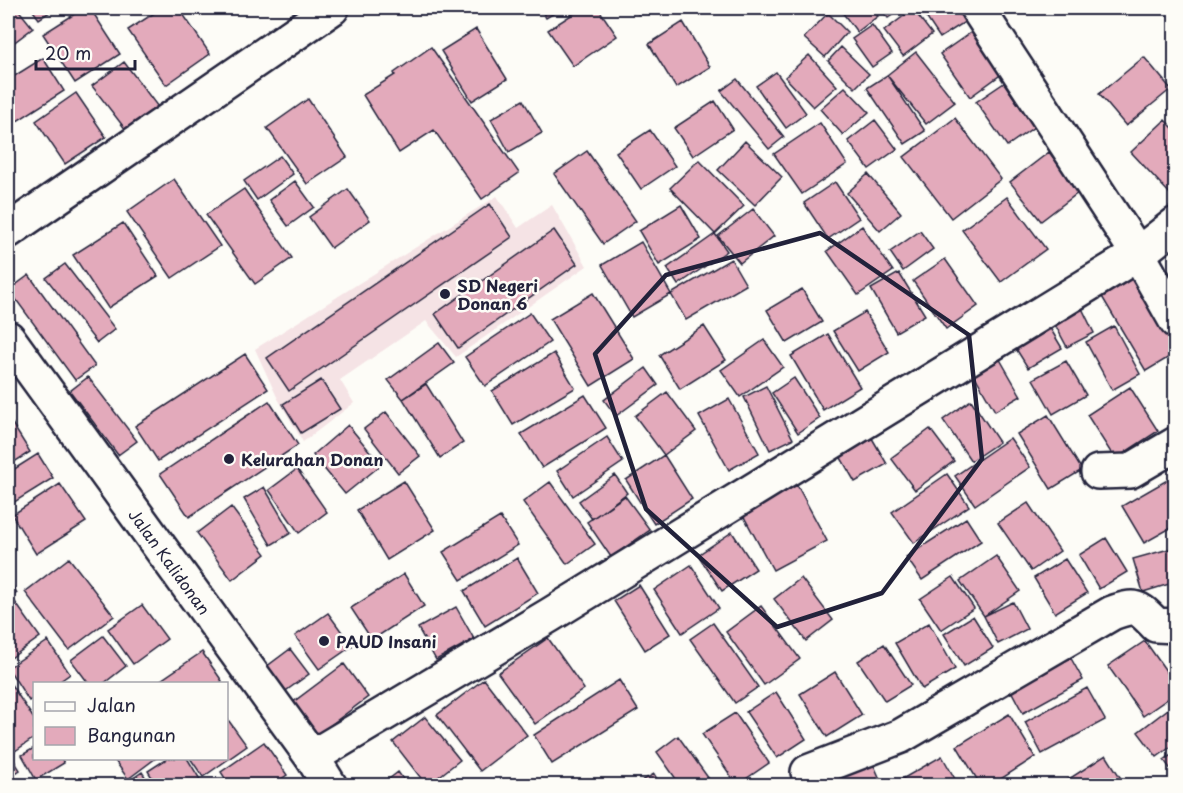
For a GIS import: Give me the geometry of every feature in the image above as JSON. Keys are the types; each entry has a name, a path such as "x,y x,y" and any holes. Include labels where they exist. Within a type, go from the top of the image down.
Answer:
{"street":[{"path":"8,231 332,8"},
{"path":"976,8 1138,254 1176,321"},
{"path":"312,757 550,615 1138,254 1176,224"},
{"name":"Jalan Kalidonan","path":"8,338 312,757 330,786"},
{"path":"1098,472 1131,471 1176,444"},
{"path":"808,772 901,736 1112,613 1129,607 1140,608 1156,626 1176,626"}],"highlighted area":[{"path":"820,233 969,335 982,459 882,593 777,627 646,509 595,354 666,275"}],"shaded area":[{"name":"SD Negeri Donan 6","path":"497,196 518,228 552,205 587,266 456,357 426,321 340,380 354,403 303,442 277,397 255,349"}],"building":[{"path":"8,8 17,8 33,28 8,47"},
{"path":"31,8 56,8 39,19"},
{"path":"84,8 90,8 120,54 75,83 43,34"},
{"path":"162,8 179,8 210,54 166,85 128,30"},
{"path":"540,8 563,8 546,18"},
{"path":"582,8 598,8 617,36 573,66 548,30"},
{"path":"633,8 646,8 638,14"},
{"path":"839,8 872,8 878,16 857,32"},
{"path":"880,8 903,8 888,18"},
{"path":"920,8 964,8 971,18 940,38"},
{"path":"913,9 932,34 903,56 884,31"},
{"path":"828,13 847,32 825,57 804,38"},
{"path":"683,22 710,67 676,88 649,44"},
{"path":"872,25 892,53 872,67 852,39"},
{"path":"476,29 507,79 472,101 441,51"},
{"path":"973,31 1003,73 970,97 940,54"},
{"path":"431,47 519,173 482,199 434,130 399,153 363,95 395,75 394,73"},
{"path":"841,47 869,74 855,88 828,61"},
{"path":"916,52 955,102 926,124 887,75"},
{"path":"809,55 837,86 813,107 785,77"},
{"path":"1144,57 1171,89 1126,126 1099,94"},
{"path":"43,58 64,91 11,125 8,119 8,80"},
{"path":"124,62 158,107 126,130 92,86"},
{"path":"776,72 806,113 786,128 756,86"},
{"path":"887,75 925,131 905,144 867,88"},
{"path":"737,79 784,137 769,149 721,91"},
{"path":"1004,83 1034,127 1007,146 976,102"},
{"path":"845,87 869,112 843,135 820,109"},
{"path":"76,93 106,137 65,164 36,121"},
{"path":"308,99 347,157 307,184 267,128"},
{"path":"523,100 542,133 509,152 491,119"},
{"path":"715,101 733,129 693,156 674,128"},
{"path":"955,118 1001,179 951,218 904,157"},
{"path":"875,120 897,149 869,169 848,141"},
{"path":"1165,120 1176,131 1176,193 1172,196 1131,152"},
{"path":"820,123 847,164 802,194 774,154"},
{"path":"650,130 675,166 641,189 616,152"},
{"path":"745,141 782,177 755,205 718,170"},
{"path":"587,151 636,221 603,244 554,174"},
{"path":"1049,152 1079,192 1041,221 1010,182"},
{"path":"280,156 293,174 257,200 244,181"},
{"path":"699,160 744,206 715,234 670,188"},
{"path":"868,174 901,213 880,231 847,193"},
{"path":"174,179 220,246 172,278 127,212"},
{"path":"295,181 314,207 288,226 269,200"},
{"path":"835,182 859,218 828,239 804,203"},
{"path":"244,189 292,258 255,284 206,215"},
{"path":"348,189 370,220 331,248 309,217"},
{"path":"1007,197 1046,249 1001,282 962,230"},
{"path":"490,204 512,237 289,391 267,358"},
{"path":"681,205 701,239 659,265 639,231"},
{"path":"753,209 774,236 740,263 718,236"},
{"path":"123,223 158,276 108,308 73,255"},
{"path":"862,226 893,271 858,295 827,251"},
{"path":"554,230 577,264 458,348 435,314"},
{"path":"920,231 933,249 903,271 890,252"},
{"path":"715,234 727,251 678,285 667,268"},
{"path":"641,242 671,294 632,317 602,265"},
{"path":"731,259 746,285 686,320 671,294"},
{"path":"945,259 978,306 946,329 913,281"},
{"path":"65,264 115,329 97,343 46,278"},
{"path":"899,273 925,315 896,332 871,289"},
{"path":"29,275 95,366 75,380 9,290"},
{"path":"1131,277 1176,350 1176,353 1146,371 1101,295"},
{"path":"802,289 822,322 787,343 767,310"},
{"path":"593,293 634,359 591,386 550,319"},
{"path":"1078,300 1094,333 1067,347 1050,315"},
{"path":"865,312 889,352 858,371 833,331"},
{"path":"530,313 550,342 485,386 465,357"},
{"path":"1047,323 1062,348 1028,368 1013,344"},
{"path":"704,326 726,360 680,389 659,355"},
{"path":"1114,326 1140,374 1112,390 1086,342"},
{"path":"828,334 860,387 823,410 791,356"},
{"path":"764,340 783,367 740,397 721,370"},
{"path":"439,343 454,363 403,399 388,380"},
{"path":"994,349 1021,396 995,411 968,364"},
{"path":"554,353 575,388 513,425 492,391"},
{"name":"Kelurahan Donan","path":"245,354 268,389 158,461 135,426"},
{"path":"1066,361 1086,395 1053,414 1033,379"},
{"path":"646,368 658,385 616,416 604,400"},
{"path":"88,377 137,441 118,455 70,391"},
{"path":"794,378 820,418 798,433 772,393"},
{"path":"321,380 340,409 301,433 283,404"},
{"path":"426,384 463,443 440,458 403,399"},
{"path":"766,386 793,439 770,450 744,397"},
{"path":"1130,387 1158,431 1115,459 1087,415"},
{"path":"667,392 696,431 664,455 635,416"},
{"path":"585,395 606,428 542,468 521,434"},
{"path":"729,399 759,453 729,470 699,416"},
{"path":"971,400 999,442 971,461 943,420"},
{"name":"Kelurahan Donan","path":"269,401 298,445 189,517 160,474"},
{"path":"386,412 420,456 398,473 364,429"},
{"path":"1048,415 1082,470 1051,489 1017,434"},
{"path":"8,417 30,452 8,466"},
{"path":"348,425 381,465 345,494 313,455"},
{"path":"930,429 954,461 915,490 891,458"},
{"path":"869,433 887,464 855,482 837,451"},
{"path":"607,437 623,462 573,496 557,471"},
{"path":"1010,438 1030,467 975,505 955,476"},
{"path":"38,454 53,478 8,506 8,473"},
{"path":"664,455 692,499 654,524 626,480"},
{"path":"297,469 327,512 299,533 269,490"},
{"path":"947,474 969,506 914,543 892,512"},
{"path":"615,475 627,493 592,519 579,501"},
{"path":"1169,479 1176,490 1176,525 1144,543 1122,506"},
{"path":"404,481 435,530 387,560 357,510"},
{"path":"550,482 595,544 567,564 523,502"},
{"path":"60,484 86,522 36,554 12,515"},
{"path":"797,485 827,541 773,570 743,515"},
{"path":"264,487 291,533 271,545 244,499"},
{"path":"625,496 650,530 611,557 587,522"},
{"path":"1028,503 1060,551 1031,571 998,523"},
{"path":"231,507 266,554 232,580 197,533"},
{"path":"500,517 518,545 461,580 443,552"},
{"path":"966,518 981,541 922,580 906,557"},
{"path":"732,532 756,569 722,591 698,555"},
{"path":"1106,538 1127,572 1099,589 1079,555"},
{"path":"1176,547 1176,582 1143,592 1133,559"},
{"path":"996,556 1020,591 984,616 960,581"},
{"path":"69,558 114,616 69,650 25,592"},
{"path":"517,558 538,593 485,626 464,591"},
{"path":"1065,559 1087,593 1055,613 1034,578"},
{"path":"691,565 719,608 682,633 654,590"},
{"path":"404,574 424,606 372,640 351,608"},
{"path":"953,577 974,608 941,630 920,599"},
{"path":"8,578 17,593 8,599"},
{"path":"801,578 833,620 806,641 774,599"},
{"path":"639,585 670,634 645,650 614,601"},
{"path":"15,602 40,637 8,660 8,607"},
{"path":"1013,602 1027,629 998,644 984,616"},
{"path":"142,605 167,639 133,664 108,629"},
{"path":"761,606 800,659 764,685 726,632"},
{"path":"456,607 474,639 436,660 418,628"},
{"name":"PAUD Insani","path":"328,613 352,646 319,669 295,636"},
{"path":"973,616 993,648 964,666 944,634"},
{"path":"713,623 758,687 735,703 690,639"},
{"path":"929,623 955,669 922,689 895,643"},
{"path":"103,636 126,666 106,682 88,682 71,660"},
{"path":"548,638 584,689 535,724 498,673"},
{"path":"48,641 70,674 59,682 33,682 33,699 29,701 8,668"},
{"path":"1145,641 1176,685 1176,693 1143,716 1108,666"},
{"path":"884,644 911,685 885,701 858,661"},
{"path":"290,649 309,674 280,695 262,670"},
{"path":"202,652 222,681 162,682 161,680"},
{"path":"1068,653 1083,680 1023,713 1008,685"},
{"path":"344,664 368,697 316,736 292,703"},
{"path":"835,672 862,715 827,737 800,694"},
{"path":"484,679 527,735 480,771 437,715"},
{"path":"619,680 638,710 552,764 534,735"},
{"path":"10,683 33,718 33,739 15,751 8,741 8,685"},
{"path":"1087,688 1105,720 1042,754 1025,722"},
{"path":"776,692 806,739 777,758 746,712"},
{"path":"1176,703 1176,743 1157,757 1138,732"},
{"path":"735,713 769,763 737,785 702,734"},
{"path":"1009,714 1035,757 990,786 981,786 957,746"},
{"path":"425,717 460,760 427,786 393,742"},
{"path":"228,720 247,746 228,759"},
{"path":"678,736 714,786 681,786 657,752"},
{"path":"264,742 287,775 271,786 230,786 221,772"},
{"path":"33,749 33,760 62,760 64,763 36,780 22,755"},
{"path":"8,751 20,770 8,778"},
{"path":"1176,752 1176,777 1164,760"},
{"path":"869,754 883,786 830,786 825,775"},
{"path":"1106,755 1122,780 1114,786 1058,786"},
{"path":"942,756 959,786 890,786"},
{"path":"114,760 153,760 128,779"},
{"path":"165,760 188,760 201,781 193,786 157,786 148,771"},
{"path":"191,760 227,760 203,777"},
{"path":"142,772 151,786 122,786"},
{"path":"398,772 408,786 380,786"},
{"path":"654,774 661,786 633,786"}],"place":[{"name":"SD Negeri Donan 6","path":"445,294"},
{"name":"Kelurahan Donan","path":"229,459"},
{"name":"PAUD Insani","path":"324,641"}]}
